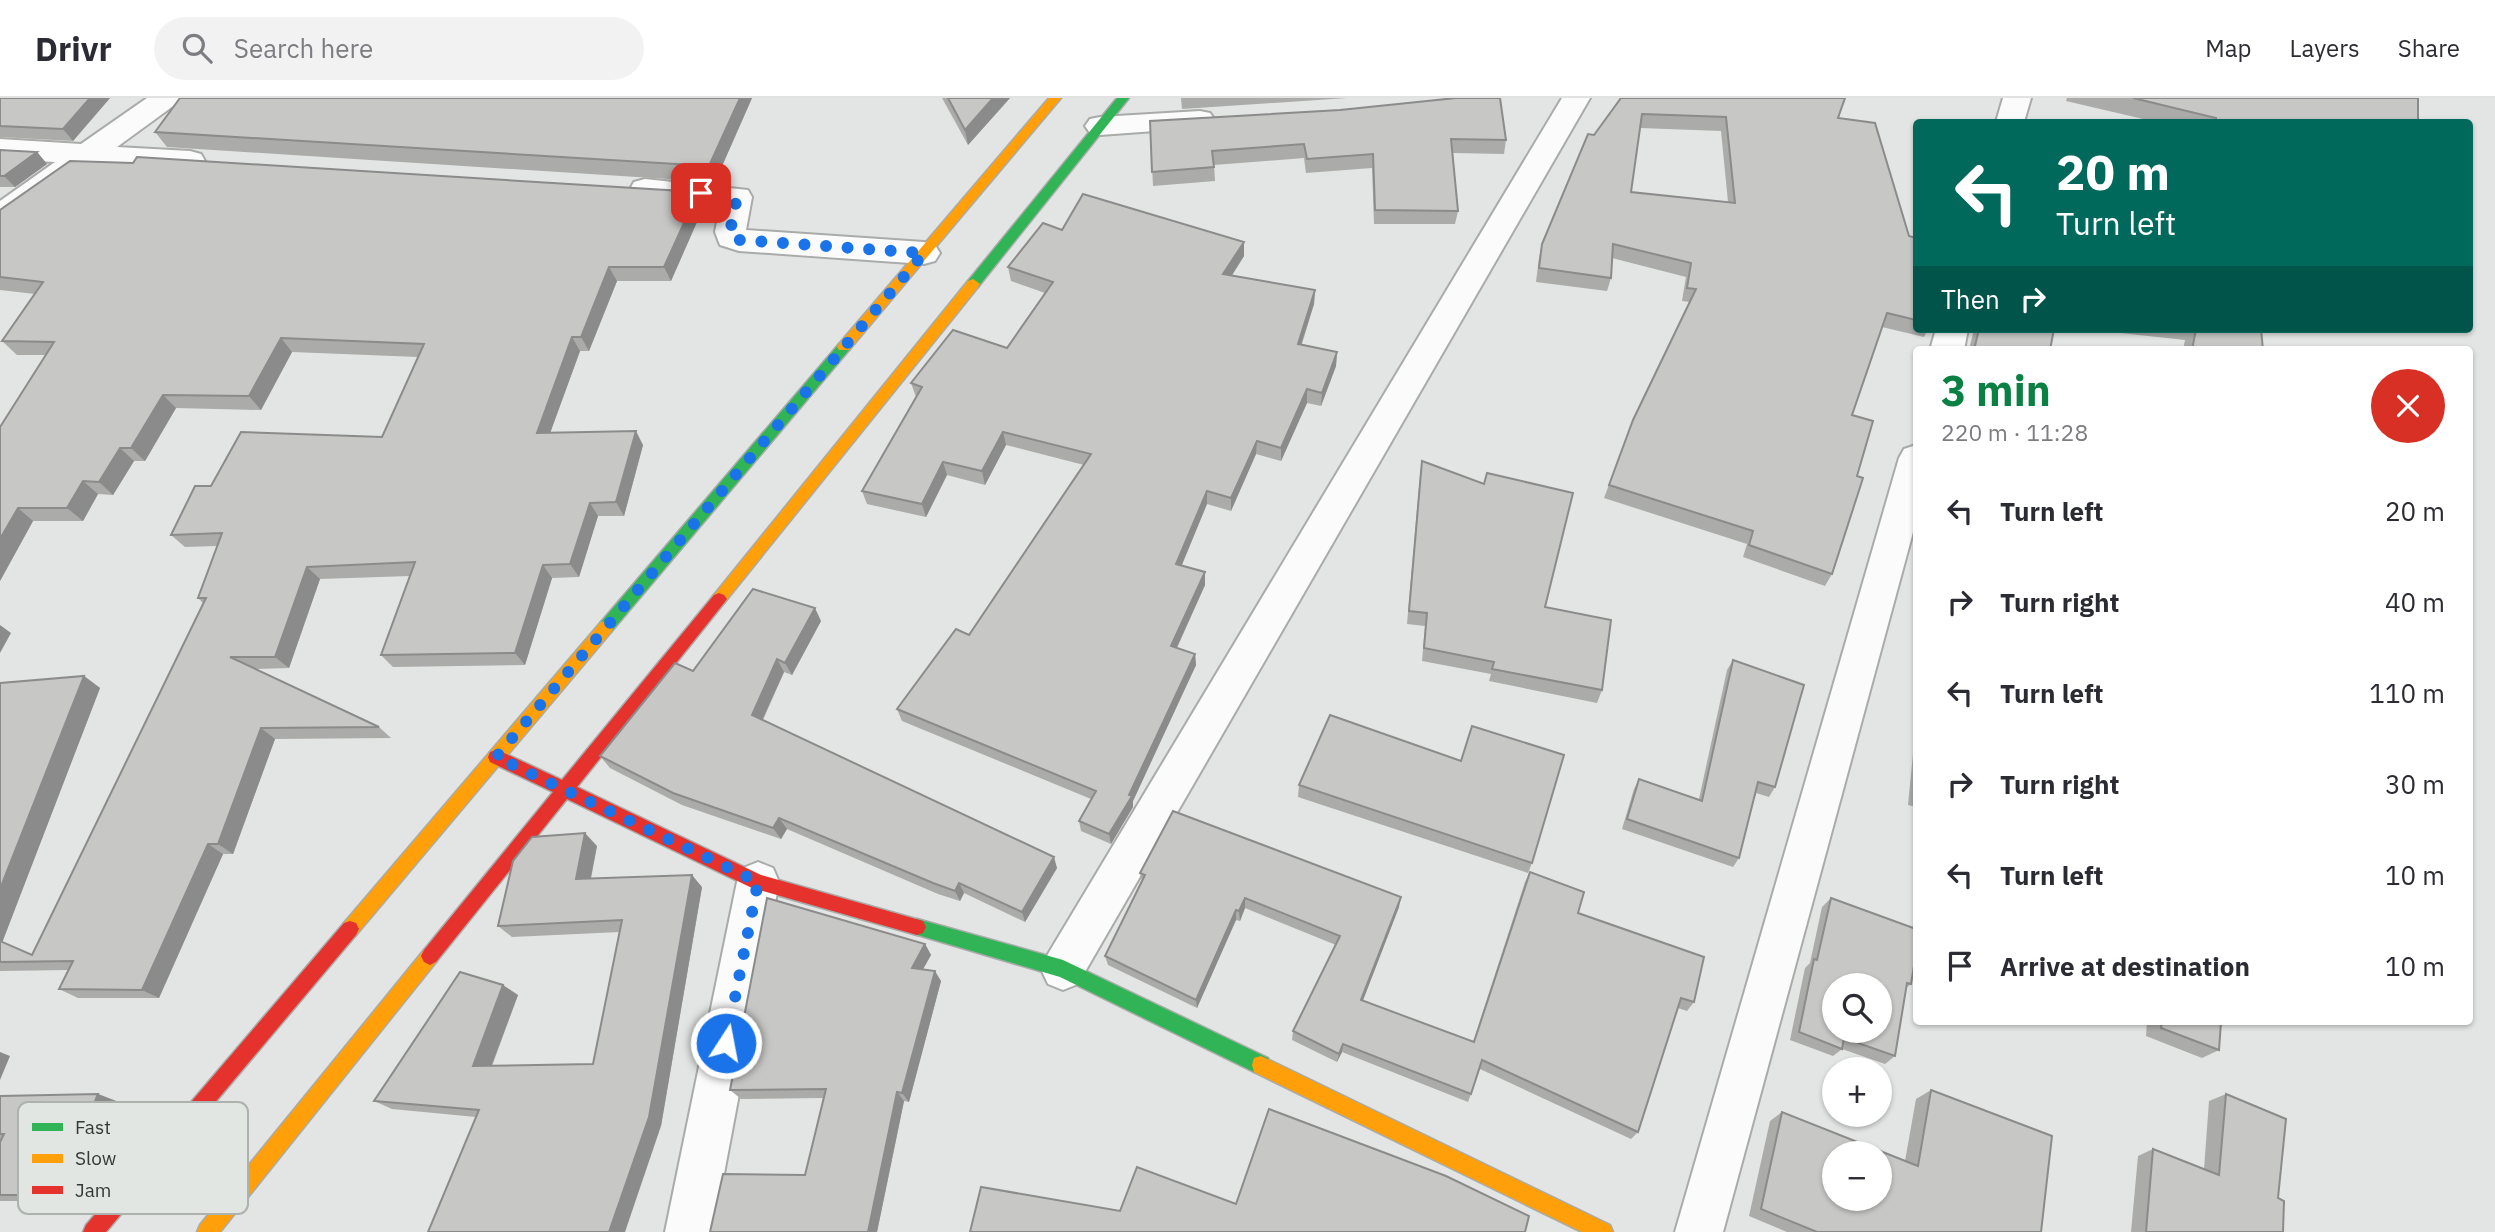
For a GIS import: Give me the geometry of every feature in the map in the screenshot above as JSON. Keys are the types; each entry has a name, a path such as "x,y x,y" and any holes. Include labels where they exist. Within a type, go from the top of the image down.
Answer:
{"street":[{"path":"0,216 166,98"},
{"path":"203,1102 1055,98"},
{"path":"248,1181 1123,98"},
{"path":"1063,969 1576,98"},
{"path":"2011,119 2017,98"},
{"path":"1100,126 1233,118"},
{"path":"0,149 214,163"},
{"path":"618,188 737,197 730,232 731,237 739,240 924,253"},
{"path":"1699,1232 1913,469"},
{"path":"496,757 758,882 1063,969 1604,1232"},
{"path":"689,1232 758,882"},
{"path":"93,1232 108,1214"},
{"path":"207,1232 222,1214"}],"building":[{"path":"0,98 90,98 63,129 0,126"},
{"path":"180,98 740,98 709,166 155,132"},
{"path":"948,98 993,98 965,130"},
{"path":"1456,98 1500,98 1506,140 1451,139 1458,211 1375,210 1373,154 1307,159 1304,144 1212,151 1214,167 1152,172 1150,121 1340,110"},
{"path":"1621,98 1845,98 1838,118 1875,123 1909,236 1913,237 1913,319 1887,313 1852,415 1873,421 1857,476 1863,478 1832,574 1749,545 1753,531 1609,485 1633,420 1696,289 1687,288 1691,263 1613,244 1611,278 1539,268 1542,244 1588,134 1594,135","holes":["1642,114 1726,117 1735,203 1631,192"]},
{"path":"2133,98 2418,98 2418,119 2216,118"},
{"path":"0,150 37,152 4,176 0,176"},
{"path":"137,157 698,192 664,267 609,267 581,337 572,337 537,433 636,431 616,502 590,503 570,564 543,565 515,653 381,655 415,562 307,567 275,657 230,657 379,727 261,728 218,844 208,844 142,990 59,989 73,961 0,962 0,941 32,955 206,598 198,598 222,533 171,535 195,486 211,486 241,432 382,437 424,344 281,338 249,396 163,395 131,448 120,448 99,482 83,481 67,508 18,508 0,539 0,427 54,342 2,341 43,282 0,277 0,210 70,161 133,163"},
{"path":"1083,194 1244,242 1223,274 1315,290 1298,344 1337,352 1322,393 1307,389 1281,448 1257,441 1231,498 1207,491 1176,564 1205,572 1171,646 1195,654 1129,795 1132,796 1109,834 1079,821 1096,791 897,709 956,629 969,635 1091,454 1003,432 982,471 943,462 922,504 862,491 922,387 911,383 953,330 1007,348 1053,282 1008,267 1043,223 1062,230"},
{"path":"1978,333 2053,333 2051,346 1975,346"},
{"path":"2195,333 2261,333 2263,346 2193,346"},
{"path":"1422,461 1484,484 1487,473 1573,493 1545,607 1611,620 1602,690 1492,669 1494,662 1424,648 1427,613 1409,611"},
{"path":"753,589 815,608 785,663 777,659 752,715 1054,857 1022,912 959,883 955,891 933,883 779,818 773,828 673,793 600,756 675,663 693,671"},
{"path":"1733,660 1804,685 1775,787 1758,782 1739,858 1627,819 1639,779 1702,801"},
{"path":"84,676 0,889 0,683"},
{"path":"1330,715 1461,761 1472,726 1564,755 1532,863 1299,785"},
{"path":"1173,811 1401,897 1361,1000 1474,1042 1530,872 1584,892 1578,913 1704,957 1694,1002 1681,998 1638,1132 1482,1060 1471,1094 1343,1044 1339,1054 1293,1031 1340,936 1245,898 1239,911 1236,910 1196,1000 1105,956 1145,875 1140,873"},
{"path":"585,833 576,879 692,875 649,1117 609,1232 428,1232 479,1110 374,1101 460,972 503,985 473,1066 593,1064 622,920 498,926 513,861 532,837"},
{"path":"767,898 925,944 912,968 935,971 902,1093 897,1092 868,1232 710,1232 723,1174 805,1175 826,1089 730,1090"},
{"path":"1831,898 1913,928 1913,972 1911,984 1907,983 1895,1056 1858,1043 1892,1043 1892,973 1822,973 1822,1041 1799,1032 1814,959 1817,960"},
{"path":"2162,1025 2221,1025 2219,1050 2161,1028"},
{"path":"1827,1043 1843,1043 1842,1049"},
{"path":"1931,1090 2052,1136 2041,1232 1817,1232 1761,1209 1782,1112 1855,1141 1822,1141 1822,1211 1892,1211 1892,1156 1918,1166"},
{"path":"98,1094 95,1102 18,1102 18,1195 0,1195 0,1142 4,1134 0,1134 0,1096"},
{"path":"2226,1094 2286,1119 2278,1198 2284,1201 2283,1232 2146,1232 2153,1149 2219,1175"},
{"path":"1269,1109 1446,1176 1529,1216 1525,1232 970,1232 981,1187 1120,1211 1137,1167 1236,1204"}],"traffic: fast":[{"path":"973,284 1123,98"},
{"path":"606,627 844,347"},
{"path":"917,927 1063,969 1261,1065"}],"traffic: slow":[{"path":"844,347 1055,98"},
{"path":"719,599 973,284"},
{"path":"350,929 606,627"},
{"path":"248,1181 430,956"},
{"path":"1261,1065 1603,1232"},
{"path":"207,1232 222,1214"}],"traffic: jam":[{"path":"430,956 719,599"},
{"path":"496,757 758,882 917,927"},
{"path":"203,1102 350,929"},
{"path":"93,1232 108,1214"}],"route":[{"path":"701,193 737,197 730,232 731,237 739,240 924,253 496,757 758,882 726,1043"}]}
